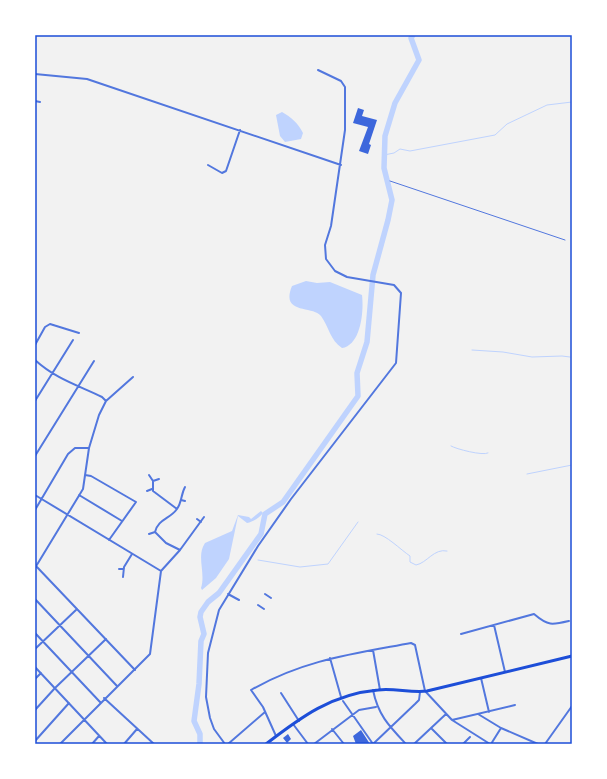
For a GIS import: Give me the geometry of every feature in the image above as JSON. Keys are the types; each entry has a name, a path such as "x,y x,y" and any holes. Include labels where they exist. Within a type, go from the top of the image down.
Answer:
{"highway":[{"path":"266,744 330,701 341,697 373,690 420,692 572,656"}],"street":[{"path":"265,712 227,744 214,729 210,718 206,697 208,653 219,610 258,546 291,499 396,363 401,293 394,285 375,283 347,277 335,271 326,259 325,245 331,226 346,122 344,87 341,81 318,70"},
{"path":"35,74 87,79 341,165"},
{"path":"35,101 40,102"},
{"path":"208,165 222,173 226,171 240,130"},
{"path":"35,344 36,340 45,328 50,324 79,333"},
{"path":"35,401 73,340"},
{"path":"35,360 52,374 78,388 102,397 106,401"},
{"path":"35,456 94,361"},
{"path":"133,377 106,401 92,432 83,489 35,567 135,670"},
{"path":"35,510 71,450 80,447 89,448"},
{"path":"85,475 91,476 136,502 109,540"},
{"path":"149,475 153,481 152,489"},
{"path":"153,481 158,479"},
{"path":"155,532 157,524 177,509 185,487"},
{"path":"147,491 152,489"},
{"path":"152,489 177,509"},
{"path":"35,495 161,571"},
{"path":"80,495 122,521"},
{"path":"181,500 186,501"},
{"path":"62,743 83,719 150,654 161,571 180,550 204,518"},
{"path":"197,519 201,522"},
{"path":"149,534 155,532"},
{"path":"155,532 166,542 180,550"},
{"path":"123,577 124,569 132,554"},
{"path":"119,569 124,569"},
{"path":"228,594 239,600"},
{"path":"265,594 271,598"},
{"path":"35,599 117,686"},
{"path":"258,605 264,609"},
{"path":"35,649 77,609"},
{"path":"460,634 534,614 544,623 551,625 569,621"},
{"path":"494,625 505,672"},
{"path":"35,633 100,702"},
{"path":"35,710 55,688 106,640"},
{"path":"276,736 265,712 251,690 268,680 298,667 330,658 410,643 415,646 425,691 452,720 491,744 500,728"},
{"path":"373,650 380,690"},
{"path":"330,658 341,697"},
{"path":"35,667 107,744"},
{"path":"35,679 40,673"},
{"path":"480,678 489,712"},
{"path":"373,690 376,707 390,727 406,744"},
{"path":"343,701 373,744 419,700 420,692"},
{"path":"281,693 299,721"},
{"path":"104,698 153,744"},
{"path":"35,741 69,703"},
{"path":"452,720 515,705"},
{"path":"545,744 572,706"},
{"path":"314,744 359,710 376,707"},
{"path":"414,744 446,714"},
{"path":"478,714 500,728 538,744"},
{"path":"294,724 308,744"},
{"path":"431,728 447,744"},
{"path":"124,744 138,729"},
{"path":"332,729 344,744"},
{"path":"92,744 99,736"},
{"path":"463,744 470,737"}],"lane":[{"path":"390,182 565,240"}],"water":[{"path":"282,112 297,123 303,133 301,139 285,142 280,136 276,115"},
{"path":"306,281 317,283 330,282 362,295 362,318 360,326 353,341 348,346 342,348 338,345 321,316 317,313 299,308 290,301 289,295 292,286"},
{"path":"261,511 263,513 260,517 247,523 238,516 229,559 216,578 202,590 201,553 205,543 232,531 238,515 249,517 251,519"}],"building":[{"path":"358,108 364,110 362,116 377,120 369,144 371,145 368,154 359,151 368,127 353,123"},
{"path":"361,730 370,744 356,744 353,736"},
{"path":"288,734 291,739 287,743 283,738"}],"waterway":[{"path":"200,744 200,734 194,721 199,684 201,641 204,634 200,617 201,612 208,602 219,593 261,534 265,514 283,502 358,396 357,373 367,342 373,275 392,200 384,168 385,136 395,103 419,60 411,38 413,35"},
{"path":"384,155 394,153 400,149 410,151 495,135 507,124 547,105 572,102"},
{"path":"472,350 503,352 532,357 570,357"},
{"path":"451,446 475,453 488,453"},
{"path":"527,474 572,465"},
{"path":"258,560 300,567 328,564 358,522"},
{"path":"377,534 389,539 410,556 410,562 416,565 424,562 438,552 447,551"}]}
